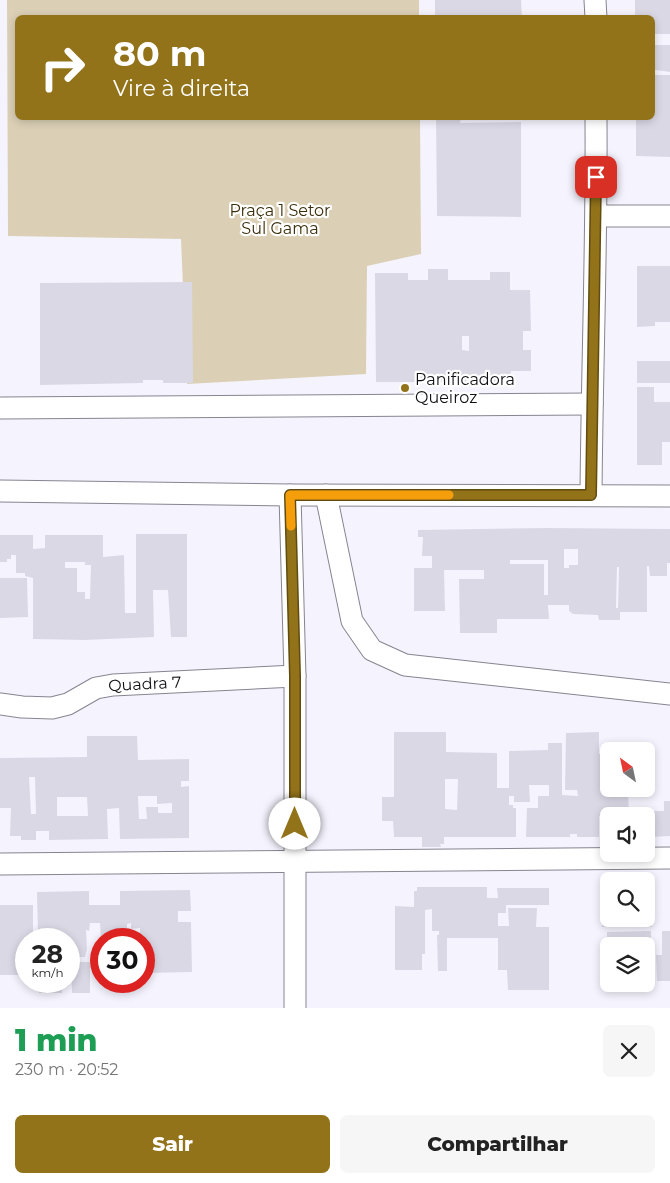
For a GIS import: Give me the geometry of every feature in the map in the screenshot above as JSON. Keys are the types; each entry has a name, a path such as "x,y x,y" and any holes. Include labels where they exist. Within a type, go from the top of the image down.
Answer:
{"street":[{"path":"596,0 596,15"},
{"path":"591,495 597,216 596,120"},
{"path":"597,216 670,216"},
{"path":"0,408 592,404"},
{"path":"0,491 290,495 670,496"},
{"path":"290,495 295,676 295,1008"},
{"path":"326,495 352,621 372,650 405,665 670,694"},
{"name":"Quadra 7","path":"0,704 52,708 68,704 96,688 113,685 295,676"},
{"path":"0,864 670,858"}],"green space":[{"name":"Praça 1 Setor Sul Gama","path":"7,0 419,0 419,15 15,15 15,120 420,120 421,254 367,266 366,374 187,384 181,239 8,236"}],"building":[{"path":"435,0 521,0 522,15 435,15"},
{"path":"635,0 670,0 670,34 655,34 655,15 635,15"},
{"path":"655,45 670,45 670,72 655,70"},
{"path":"655,75 670,75 670,157 636,156 636,120 655,120"},
{"path":"436,120 461,120 460,123 521,122 521,217 437,216"},
{"path":"637,266 670,266 670,322 655,322 655,326 637,327"},
{"path":"428,269 448,269 448,280 490,280 490,272 510,272 510,290 530,290 531,331 523,331 523,350 531,350 531,371 511,371 510,384 490,384 490,382 376,382 375,273 408,273 408,280 428,280","holes":["462,336 469,336 469,351 462,350"]},
{"path":"192,282 193,383 163,383 163,380 143,380 143,383 40,385 40,283"},
{"path":"637,361 670,361 670,383 637,383"},
{"path":"637,387 654,387 654,402 670,402 670,442 662,442 662,465 637,465"},
{"path":"670,529 670,563 667,563 667,576 650,576 649,566 647,566 647,612 620,612 620,620 599,620 598,615 573,614 569,611 569,605 548,605 549,619 497,619 497,633 460,633 459,579 484,579 484,570 444,570 445,611 414,611 414,568 432,568 432,556 422,556 423,537 418,537 418,530","holes":["564,549 578,549 578,565 569,565 569,568 564,568","510,560 548,560 548,595 544,595 544,564 510,564","617,567 619,567 618,608 616,608"]},
{"path":"136,534 187,534 187,637 171,637 168,590 153,590 154,637 85,640 33,639 33,578 25,576 25,573 16,573 16,555 11,555 11,559 7,559 7,562 0,562 0,535 33,535 33,549 45,548 45,535 103,535 103,557 124,555 125,613 136,613","holes":["65,562 85,562 85,565 91,565 90,599 85,599 85,592 77,592 77,568 65,568"]},
{"path":"0,578 27,578 28,617 0,618"},
{"path":"394,732 446,732 446,752 497,753 497,788 509,788 509,751 548,750 548,743 562,743 562,795 578,796 577,790 565,790 566,733 599,732 600,798 628,798 629,807 600,807 599,837 577,837 577,834 570,834 570,837 526,837 527,808 538,808 538,796 549,796 549,785 529,785 530,802 514,802 514,796 509,796 509,805 513,805 513,808 516,808 516,837 444,837 444,844 440,844 441,847 422,847 422,837 394,837 393,821 382,821 382,797 394,797","holes":["445,779 458,779 457,810 445,809"]},
{"path":"87,736 137,736 138,760 189,759 189,781 181,781 181,787 189,786 189,838 120,839 119,808 107,809 108,839 49,840 49,831 36,831 36,840 21,840 21,836 10,836 11,808 0,808 0,758 87,757","holes":["29,777 35,777 36,814 31,814","138,796 157,796 157,804 172,803 172,813 158,813 158,807 146,807 147,819 139,819","57,797 87,797 88,816 57,816"]},
{"path":"664,801 670,801 670,836 655,837 655,811 664,811"},
{"path":"417,887 487,887 487,898 498,898 497,888 549,888 549,905 506,905 506,913 498,913 498,926 509,926 508,908 537,908 536,927 549,927 549,990 508,990 507,970 498,970 498,938 447,938 447,971 438,971 437,935 439,935 439,931 432,931 432,909 425,910 425,954 422,954 422,970 395,970 395,906 414,907 414,891 417,891"},
{"path":"190,890 191,911 178,911 178,922 191,922 192,972 155,973 155,928 131,928 131,923 127,924 127,928 100,928 100,923 90,923 89,931 86,930 87,949 85,957 80,957 80,928 38,928 37,892 89,891 89,905 120,905 120,891"},
{"path":"0,905 33,905 33,928 15,928 15,975 0,975"},
{"path":"651,931 651,937 607,937 607,932"},
{"path":"662,931 670,931 670,981 657,981 656,955 662,955"},
{"path":"80,962 90,962 90,993 80,993"}],"slow traffic":[{"path":"291,526 290,495 449,495"}],"place":[{"name":"Panificadora Queiroz","path":"405,388"}],"route":[{"path":"295,824 295,676 290,495 591,495 597,216 596,177"}]}
